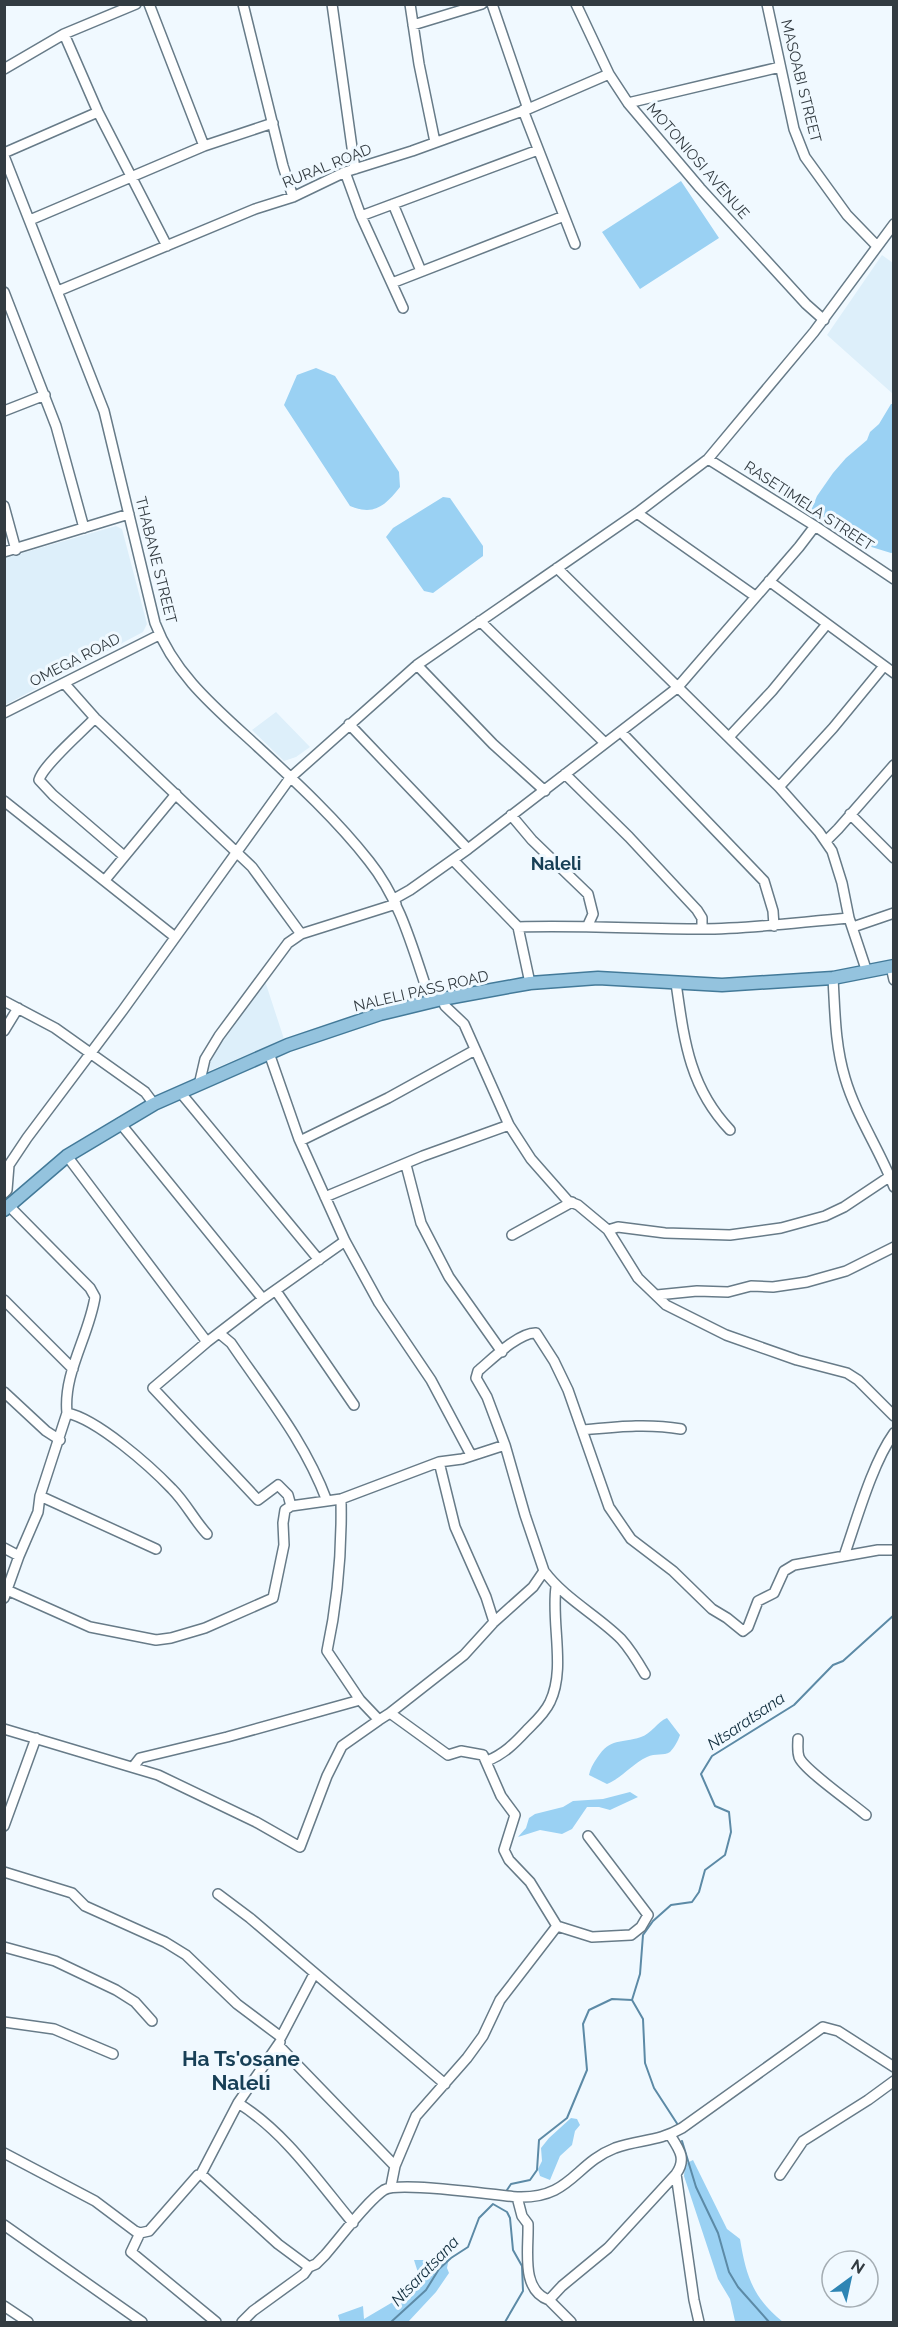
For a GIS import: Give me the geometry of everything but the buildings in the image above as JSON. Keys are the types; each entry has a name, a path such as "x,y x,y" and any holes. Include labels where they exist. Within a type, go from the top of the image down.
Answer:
{"main road":[{"name":"NALELI PASS ROAD","path":"7,1202 68,1156 154,1104 269,1053 380,1014 530,983 598,978 722,986 833,978 892,966"}],"street":[{"path":"4,69 64,34 136,4"},
{"path":"149,4 204,146"},
{"path":"243,4 283,166 293,197"},
{"path":"332,4 356,169"},
{"path":"410,4 435,142"},
{"path":"413,25 482,4"},
{"path":"492,4 538,150 575,244"},
{"name":"MOTONIOSI AVENUE","path":"576,4 609,74 628,103 734,225 806,304 824,320"},
{"name":"MASOABI STREET","path":"767,4 795,129 805,157 847,215 877,246"},
{"path":"64,34 98,112 167,246"},
{"path":"628,103 780,67"},
{"name":"RURAL ROAD","path":"58,291 255,209 293,197 345,172 412,152 526,110 609,74"},
{"path":"4,154 98,112"},
{"path":"30,220 204,146 273,123"},
{"path":"361,216 538,150"},
{"name":"THABANE STREET","path":"4,154 104,411 159,635 179,669 196,689 290,778 370,862 395,902 436,1001"},
{"path":"345,172 361,216 403,308"},
{"path":"393,204 421,271"},
{"path":"392,283 564,216"},
{"path":"505,1445 452,1461 439,1462 341,1499 291,1506 285,1510 284,1545 273,1598 194,1631 156,1640 112,1632 69,1619 6,1594 38,1512 40,1496 60,1440 73,1369 95,1297 93,1292 7,1202 9,1165 290,778 417,665 637,513 708,459 824,320 894,224"},
{"path":"4,292 56,426 84,528"},
{"path":"4,411 45,395"},
{"name":"RASETIMELA STREET","path":"708,459 894,579"},
{"path":"4,506 16,550"},
{"path":"637,513 755,596"},
{"path":"4,552 129,514"},
{"path":"199,1084 205,1059 219,1036 288,943 301,934 395,902 621,732 677,687 815,526"},
{"path":"557,568 779,787 826,841 832,851 867,972"},
{"path":"769,581 894,673"},
{"path":"480,621 605,743"},
{"path":"729,737 772,692 827,624"},
{"name":"OMEGA ROAD","path":"4,713 159,635"},
{"path":"417,665 493,744 545,790"},
{"path":"779,787 833,728 884,666"},
{"path":"64,682 66,688 95,718 238,852 270,890 301,934"},
{"path":"95,718 56,758 39,780 53,795 124,856"},
{"path":"350,724 468,849"},
{"path":"621,732 764,881 773,911 774,926"},
{"path":"826,841 894,765"},
{"path":"565,774 629,837 697,910 702,918 702,929"},
{"path":"105,879 176,794"},
{"path":"4,801 105,879 175,937"},
{"path":"850,814 894,858"},
{"path":"511,815 532,840 588,894 593,914 588,925"},
{"path":"453,860 518,927 530,983"},
{"path":"518,927 588,925 702,929 851,922 894,913"},
{"path":"892,966 894,980"},
{"path":"833,978 835,1030 845,1078 862,1121 883,1159 894,1187"},
{"path":"676,983 683,1033 704,1099 730,1130"},
{"path":"4,1001 39,1017 145,1092 154,1104"},
{"path":"436,1001 446,1006 464,1024 509,1125 531,1159 568,1201 608,1230 638,1278 674,1310 726,1335 797,1360 847,1373 858,1380 894,1416"},
{"path":"4,1031 18,1008"},
{"path":"300,1141 388,1098 475,1050"},
{"path":"269,1053 300,1141 345,1241 379,1303 431,1380 471,1455"},
{"path":"180,1092 319,1260"},
{"path":"120,1123 263,1299"},
{"path":"325,1197 423,1156 509,1125"},
{"path":"68,1156 207,1342"},
{"path":"406,1165 421,1223 449,1277 502,1352"},
{"path":"608,1230 618,1227 664,1233 730,1235 781,1228 825,1216 890,1177"},
{"path":"512,1235 572,1202"},
{"path":"291,1506 288,1495 278,1485 258,1500 153,1388 263,1299 345,1241"},
{"path":"657,1295 697,1291 728,1292 751,1286 774,1287 807,1282 846,1271 894,1247"},
{"path":"276,1292 354,1405"},
{"path":"4,1300 73,1369"},
{"path":"219,1333 231,1343 290,1426 313,1466 327,1501"},
{"path":"645,1674 620,1638 556,1587 544,1571 505,1445 487,1397 476,1377 478,1371 526,1334 539,1334 568,1390 609,1507 631,1539 673,1572 714,1610 743,1631 748,1627 758,1601 774,1593 784,1570 794,1565 894,1550"},
{"path":"4,1392 46,1431 60,1440"},
{"path":"66,1413 76,1415 92,1424 132,1452 172,1489 207,1534"},
{"path":"582,1430 623,1426 661,1426 681,1429"},
{"path":"844,1556 862,1503 885,1448 894,1433"},
{"path":"439,1462 455,1527 486,1597 494,1622"},
{"path":"40,1496 156,1549"},
{"path":"341,1499 339,1580 327,1651 360,1700 379,1720"},
{"path":"4,1548 19,1556"},
{"path":"4,1729 158,1775 266,1827 300,1847 327,1776 342,1746 390,1713 464,1655 494,1622 533,1587 544,1571"},
{"path":"487,1761 510,1748 549,1704 557,1655 556,1587"},
{"path":"133,1767 140,1758 227,1737 360,1700"},
{"path":"390,1713 448,1755 461,1751 483,1755 501,1796 515,1815 504,1850 508,1860 530,1882 557,1926 592,1936 631,1935 641,1927 648,1915 588,1836"},
{"path":"4,1826 36,1738"},
{"path":"798,1738 800,1759 804,1766 866,1815"},
{"path":"4,1872 72,1893 85,1905 165,1942 186,1955 280,2042 395,2166"},
{"path":"218,1894 250,1918 445,2084"},
{"path":"391,2186 395,2166 416,2116 483,2036 500,2000 557,1926"},
{"path":"4,1947 55,1961 116,1990 135,2002 152,2021"},
{"path":"4,2153 95,2201 135,2231 140,2233 149,2231 201,2174 238,2103 280,2042 314,1974"},
{"path":"4,2022 54,2029 113,2054"},
{"path":"242,2322 309,2267 316,2264 378,2195 391,2186 428,2187 532,2198 550,2193 610,2151 670,2135 779,2061 823,2027 838,2031 894,2067"},
{"path":"780,2175 803,2141 894,2081"},
{"path":"238,2103 253,2112 284,2140 353,2223"},
{"path":"549,2300 562,2286 608,2248 676,2174 681,2167 683,2156 670,2135"},
{"path":"201,2174 278,2244 309,2267"},
{"path":"676,2174 699,2322"},
{"path":"517,2197 522,2216 528,2224 527,2263 532,2287 571,2322"},
{"path":"4,2225 142,2322"},
{"path":"140,2233 132,2252 216,2322"},
{"path":"4,2306 28,2322"}],"shaded area":[{"path":"681,181 719,238 640,289 602,232"},
{"path":"882,255 893,263 893,394 827,335"},
{"path":"316,368 335,376 399,472 400,487 384,504 378,507 366,510 350,506 284,405 297,375"},
{"path":"891,404 894,404 894,552 891,553 852,541 810,513 817,496 833,473 867,440 870,432 879,424"},
{"path":"443,497 450,498 483,546 483,556 433,593 424,591 386,537 393,528"},
{"path":"116,526 122,529 147,624 143,632 5,705 5,558"},
{"path":"276,712 310,747 296,757 284,761 252,730"},
{"path":"265,981 284,1039 204,1073 207,1062"},
{"path":"667,1718 680,1735 670,1752 647,1757 607,1784 589,1775 596,1760 607,1747 616,1742 645,1735"},
{"path":"630,1792 638,1797 610,1810 587,1807 572,1829 562,1834 540,1830 518,1837 526,1828 529,1818 535,1814 563,1807 573,1801 603,1799"},
{"path":"571,2118 577,2119 580,2125 575,2131 572,2145 560,2156 550,2180 540,2176 538,2169 542,2161 541,2148"},
{"path":"693,2160 727,2229 740,2239 752,2285 764,2304 783,2322 735,2321 730,2299 718,2279 684,2176 685,2164"},
{"path":"447,2246 450,2252 447,2268 449,2273 436,2292 408,2322 340,2322 338,2315 363,2306 364,2319 403,2296 420,2279 414,2260 429,2260"}],"waterway":[{"name":"Ntsaratsana","path":"507,2190 511,2184 530,2180 537,2170 539,2140 567,2118 587,2070 583,2024 589,2010 612,1999 632,2000 640,1974 643,1935 653,1921 671,1905 692,1902 699,1892 705,1870 725,1855 731,1832 729,1812 715,1806 701,1774 712,1756 794,1705 833,1665 843,1661 894,1615"},
{"path":"632,2000 643,2019 645,2063 654,2088 678,2125"},
{"path":"682,2141 696,2187 718,2233 729,2272 738,2287 769,2322"},
{"name":"Ntsaratsana","path":"391,2322 426,2290 439,2269 468,2247 479,2218 493,2204 507,2212 510,2218 513,2250 522,2266 523,2291 505,2322"}],"district":[{"name":"Naleli","path":"556,863"},
{"name":"Ha Ts'osane Naleli","path":"241,2070"}]}
